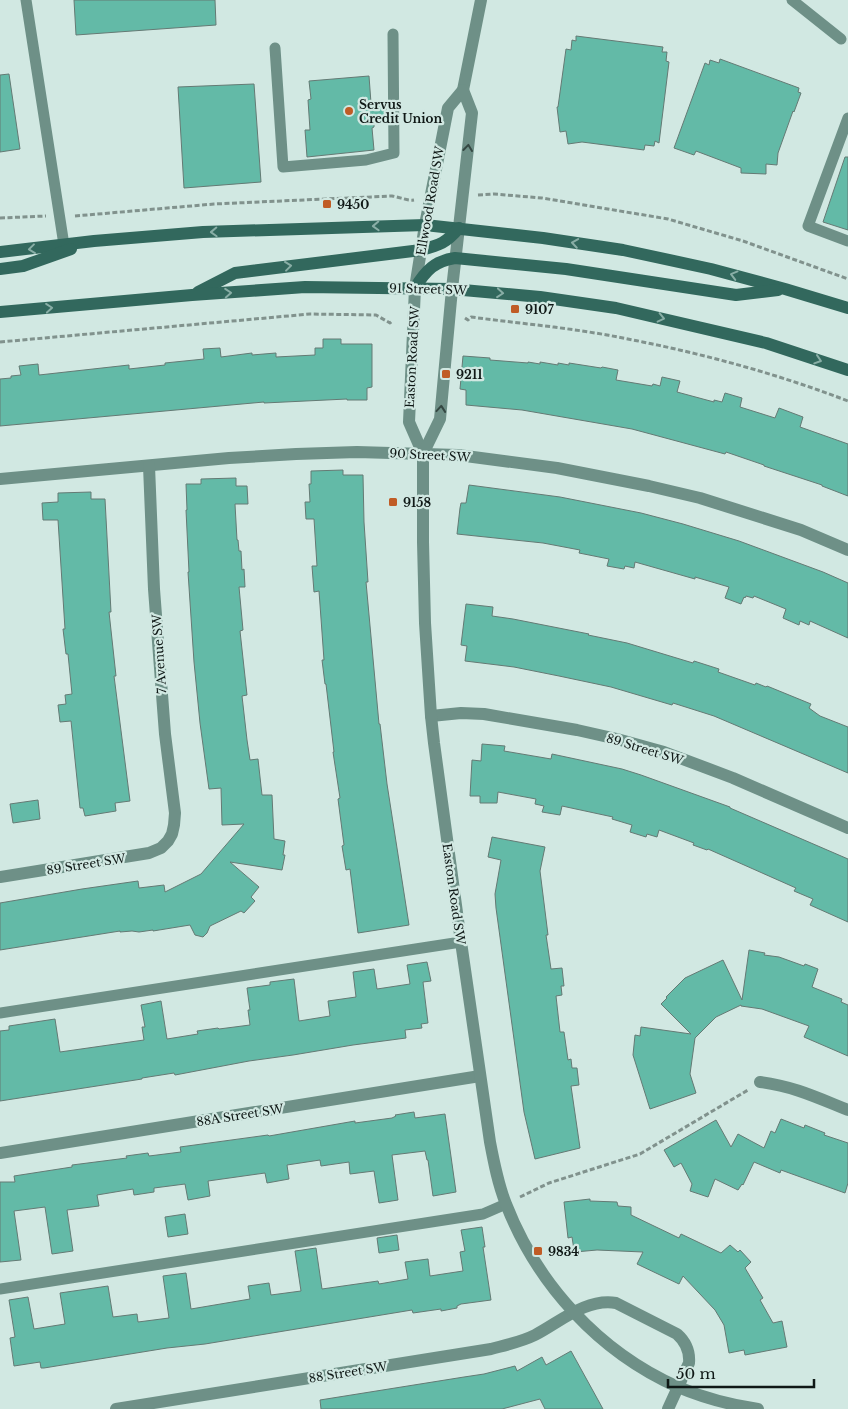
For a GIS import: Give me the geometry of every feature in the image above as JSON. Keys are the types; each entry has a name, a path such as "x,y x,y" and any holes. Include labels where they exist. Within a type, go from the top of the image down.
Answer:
{"main road":[{"path":"0,252 94,241 203,232 425,225 543,238 623,250 786,288 848,308"},
{"path":"192,295 235,273 421,250 444,243 459,228"},
{"path":"0,269 23,266 94,241"},
{"path":"415,288 423,275 433,266 444,260 455,258 566,269 736,295 786,288"},
{"name":"91 Street SW","path":"0,312 305,287 452,289 540,297 616,308 766,343 848,370"}],"street":[{"name":"Ellwood Road SW","path":"415,288 425,225 448,108 463,90 480,0"},
{"path":"459,228 472,113 463,90"},
{"name":"Easton Road SW","path":"459,228 440,419 424,454 424,576 431,716 480,1076 490,1142 497,1173 506,1204 521,1237 539,1268 557,1294 597,1335 622,1355 678,1387 714,1400 758,1409"},
{"name":"Easton Road SW","path":"415,288 409,422 424,454"},
{"name":"90 Street SW","path":"0,479 229,458 296,454 357,452 458,455 557,468 700,498 801,530 848,550"},
{"name":"7 Avenue SW","path":"149,466 154,589 165,725 175,814 172,834 168,841"},
{"name":"89 Street SW","path":"431,716 461,713 484,714 617,739 664,752 733,778 848,828"},
{"name":"89 Street SW","path":"0,877 137,856 161,848 168,841"},
{"name":"88A Street SW","path":"0,1153 480,1076"},
{"path":"760,1082 793,1088 848,1110"},
{"path":"573,1312 598,1302 616,1303 677,1334 686,1342 689,1364 668,1409"},
{"name":"88 Street SW","path":"116,1409 491,1349 535,1335 573,1312"}],"lane":[{"path":"26,0 64,245"},
{"path":"792,0 841,38"},
{"path":"275,48 283,167 366,160 394,153 393,34"},
{"path":"848,118 808,226 848,241"},
{"path":"0,1013 461,942"},
{"path":"0,1289 483,1214 506,1204"}],"path":[{"path":"485,194 542,198 668,219 743,241 848,279"},
{"path":"75,216 214,204 293,200 392,196 401,197 408,201"},
{"path":"0,218 30,216"},
{"path":"0,342 310,314 376,315 390,324 392,320"},
{"path":"463,315 468,320 471,317 564,329 651,344 746,367 848,400"},
{"path":"506,1204 550,1183 640,1154 760,1082"}],"building":[{"path":"74,0 215,0 216,25 76,35"},
{"path":"576,36 663,47 662,52 667,52 666,61 669,62 659,143 655,141 654,146 645,145 644,150 582,142 568,144 566,131 560,132 557,107 566,49 571,50 572,40 576,41"},
{"path":"720,59 799,88 798,92 801,93 778,153 777,165 766,164 766,174 741,173 741,168 696,151 694,155 674,148 705,63 709,65 710,60 719,63"},
{"path":"9,74 20,149 0,152 0,75"},
{"name":"Servus Credit Union","path":"369,76 371,103 386,102 386,119 374,120 374,127 372,128 374,150 307,157 305,130 310,130 308,100 311,99 309,81"},
{"path":"254,84 261,182 184,188 178,87"},
{"path":"845,157 848,157 848,230 823,222"},
{"path":"323,339 341,339 341,344 372,344 372,387 367,388 367,400 264,402 0,426 0,379 21,375 19,366 38,364 39,375 129,365 129,369 204,359 203,349 220,348 221,357 252,353 252,355 276,353 276,357 315,355 315,348 323,348"},
{"path":"463,356 540,364 540,362 569,365 569,363 602,367 618,370 616,380 652,386 653,384 660,386 662,377 680,381 677,392 714,402 714,400 722,402 725,393 742,398 740,407 775,418 779,408 803,417 800,427 848,444 848,496 822,485 726,452 725,454 632,429 522,410 466,405 466,390 460,389"},
{"path":"343,470 343,475 363,475 368,582 366,582 379,724 409,925 358,933 350,869 346,870 342,846 344,845 338,799 340,798 322,660 324,660 319,591 314,592 312,566 317,566 314,519 306,519 305,502 310,502 309,484 311,484 311,471"},
{"path":"236,478 236,486 247,486 248,504 235,504 237,540 239,551 241,551 245,587 239,587 243,630 240,631 247,695 242,696 247,740 250,760 258,759 262,795 272,795 274,839 285,841 282,870 230,862 259,887 251,897 255,901 244,913 241,911 210,926 203,937 195,935 190,925 153,931 120,931 0,950 0,903 138,881 139,888 164,885 165,892 201,874 244,824 222,825 221,788 209,789 194,662 186,510 186,484 201,484 201,479"},
{"path":"469,485 560,497 641,513 739,541 823,572 848,583 848,638 810,621 809,625 800,621 799,625 783,618 786,609 754,596 753,598 744,597 741,604 725,598 729,587 695,577 695,579 635,562 634,568 625,566 624,569 607,566 609,559 579,553 580,550 543,543 457,534 461,503 466,503"},
{"path":"91,492 91,499 105,499 111,612 109,612 116,676 114,676 130,801 115,803 116,811 85,816 83,808 80,808 71,721 60,722 58,705 66,704 65,695 72,694 68,654 66,654 63,629 65,629 58,520 43,520 42,503 58,502 58,493"},
{"path":"466,604 493,607 492,616 589,634 627,643 693,663 694,661 719,669 718,672 755,685 756,683 767,686 811,704 809,708 820,716 848,727 848,773 714,716 673,703 672,705 611,687 559,676 514,667 465,661 467,646 461,645"},
{"path":"482,744 505,746 504,751 551,759 552,754 622,769 730,807 848,859 848,922 810,905 813,899 794,891 796,888 708,849 693,845 694,843 659,830 657,837 647,834 646,837 630,832 632,825 612,819 613,817 562,806 560,815 542,812 544,806 535,804 536,799 498,792 497,803 480,803 480,796 470,796 472,760 481,761"},
{"path":"38,800 40,819 13,823 10,804"},
{"path":"492,837 545,847 540,871 548,935 546,935 551,969 562,968 564,986 561,986 562,995 556,996 560,1032 564,1032 568,1060 571,1059 572,1068 577,1068 579,1085 571,1086 580,1148 535,1159 524,1112 496,908 495,894 501,860 488,857"},
{"path":"749,950 818,969 812,987 842,999 841,1002 848,1005 848,1056 804,1037 809,1026 762,1009 741,1005 716,1017 695,1038 690,1074 696,1093 650,1109 633,1055 635,1035 640,1036 641,1027 691,1034 661,1004 685,978 723,960 742,1000"},
{"path":"427,962 431,981 423,982 428,1023 421,1024 422,1028 405,1030 406,1038 0,1101 0,1031 9,1030 9,1026 55,1019 60,1052 144,1040 142,1027 145,1027 141,1005 161,1001 167,1039 198,1034 197,1031 250,1025 247,988 270,985 270,982 294,979 299,1021 330,1016 328,1001 356,997 353,972 374,969 377,989 410,984 407,965"},
{"path":"414,1112 415,1118 445,1114 456,1192 433,1196 425,1151 392,1155 398,1200 379,1203 374,1171 350,1174 349,1162 321,1166 320,1160 287,1165 289,1179 267,1183 265,1173 208,1181 210,1196 188,1200 185,1184 154,1188 154,1192 134,1195 133,1189 97,1195 99,1206 67,1210 73,1251 52,1254 45,1207 14,1211 21,1260 0,1262 0,1182 15,1182 14,1176 72,1167 72,1165 127,1158 126,1156 148,1153 149,1156 181,1152 180,1147 269,1136 355,1121 355,1123 392,1118 395,1115"},
{"path":"781,1119 804,1128 805,1125 825,1133 824,1135 848,1143 848,1183 845,1193 781,1170 780,1173 754,1162 743,1185 738,1190 715,1179 708,1197 690,1191 692,1184 681,1163 674,1167 664,1150 716,1120 731,1147 738,1134 764,1148 771,1131 775,1133"},
{"path":"590,1199 590,1201 617,1202 618,1206 631,1207 631,1215 679,1238 681,1234 721,1253 730,1245 738,1252 740,1250 751,1262 745,1268 763,1298 760,1300 773,1323 782,1321 787,1347 745,1355 744,1350 729,1353 724,1325 715,1310 683,1276 679,1284 637,1264 643,1252 597,1250 575,1252 572,1237 568,1238 564,1202"},
{"path":"185,1214 188,1234 168,1237 165,1217"},
{"path":"482,1227 491,1300 461,1304 457,1308 441,1311 441,1309 413,1313 412,1310 44,1368 41,1368 40,1362 14,1366 10,1338 15,1337 9,1300 28,1297 34,1329 65,1324 60,1293 108,1286 113,1317 137,1314 138,1322 169,1318 163,1276 186,1273 191,1309 250,1299 248,1286 269,1283 271,1295 301,1291 295,1251 316,1248 322,1289 378,1281 379,1284 408,1279 405,1262 428,1259 430,1276 463,1271 460,1252 465,1251 461,1230"},
{"path":"397,1235 399,1250 379,1253 377,1238"},
{"path":"571,1351 603,1409 545,1409 540,1399 502,1409 321,1409 320,1400 484,1374 515,1366 517,1371 542,1357 546,1365"}],"place":[{"name":"Servus Credit Union","path":"349,111"},
{"name":"9450","path":"327,204"},
{"name":"9107","path":"515,309"},
{"name":"9211","path":"446,374"},
{"name":"9158","path":"393,502"},
{"name":"9834","path":"538,1251"}]}
